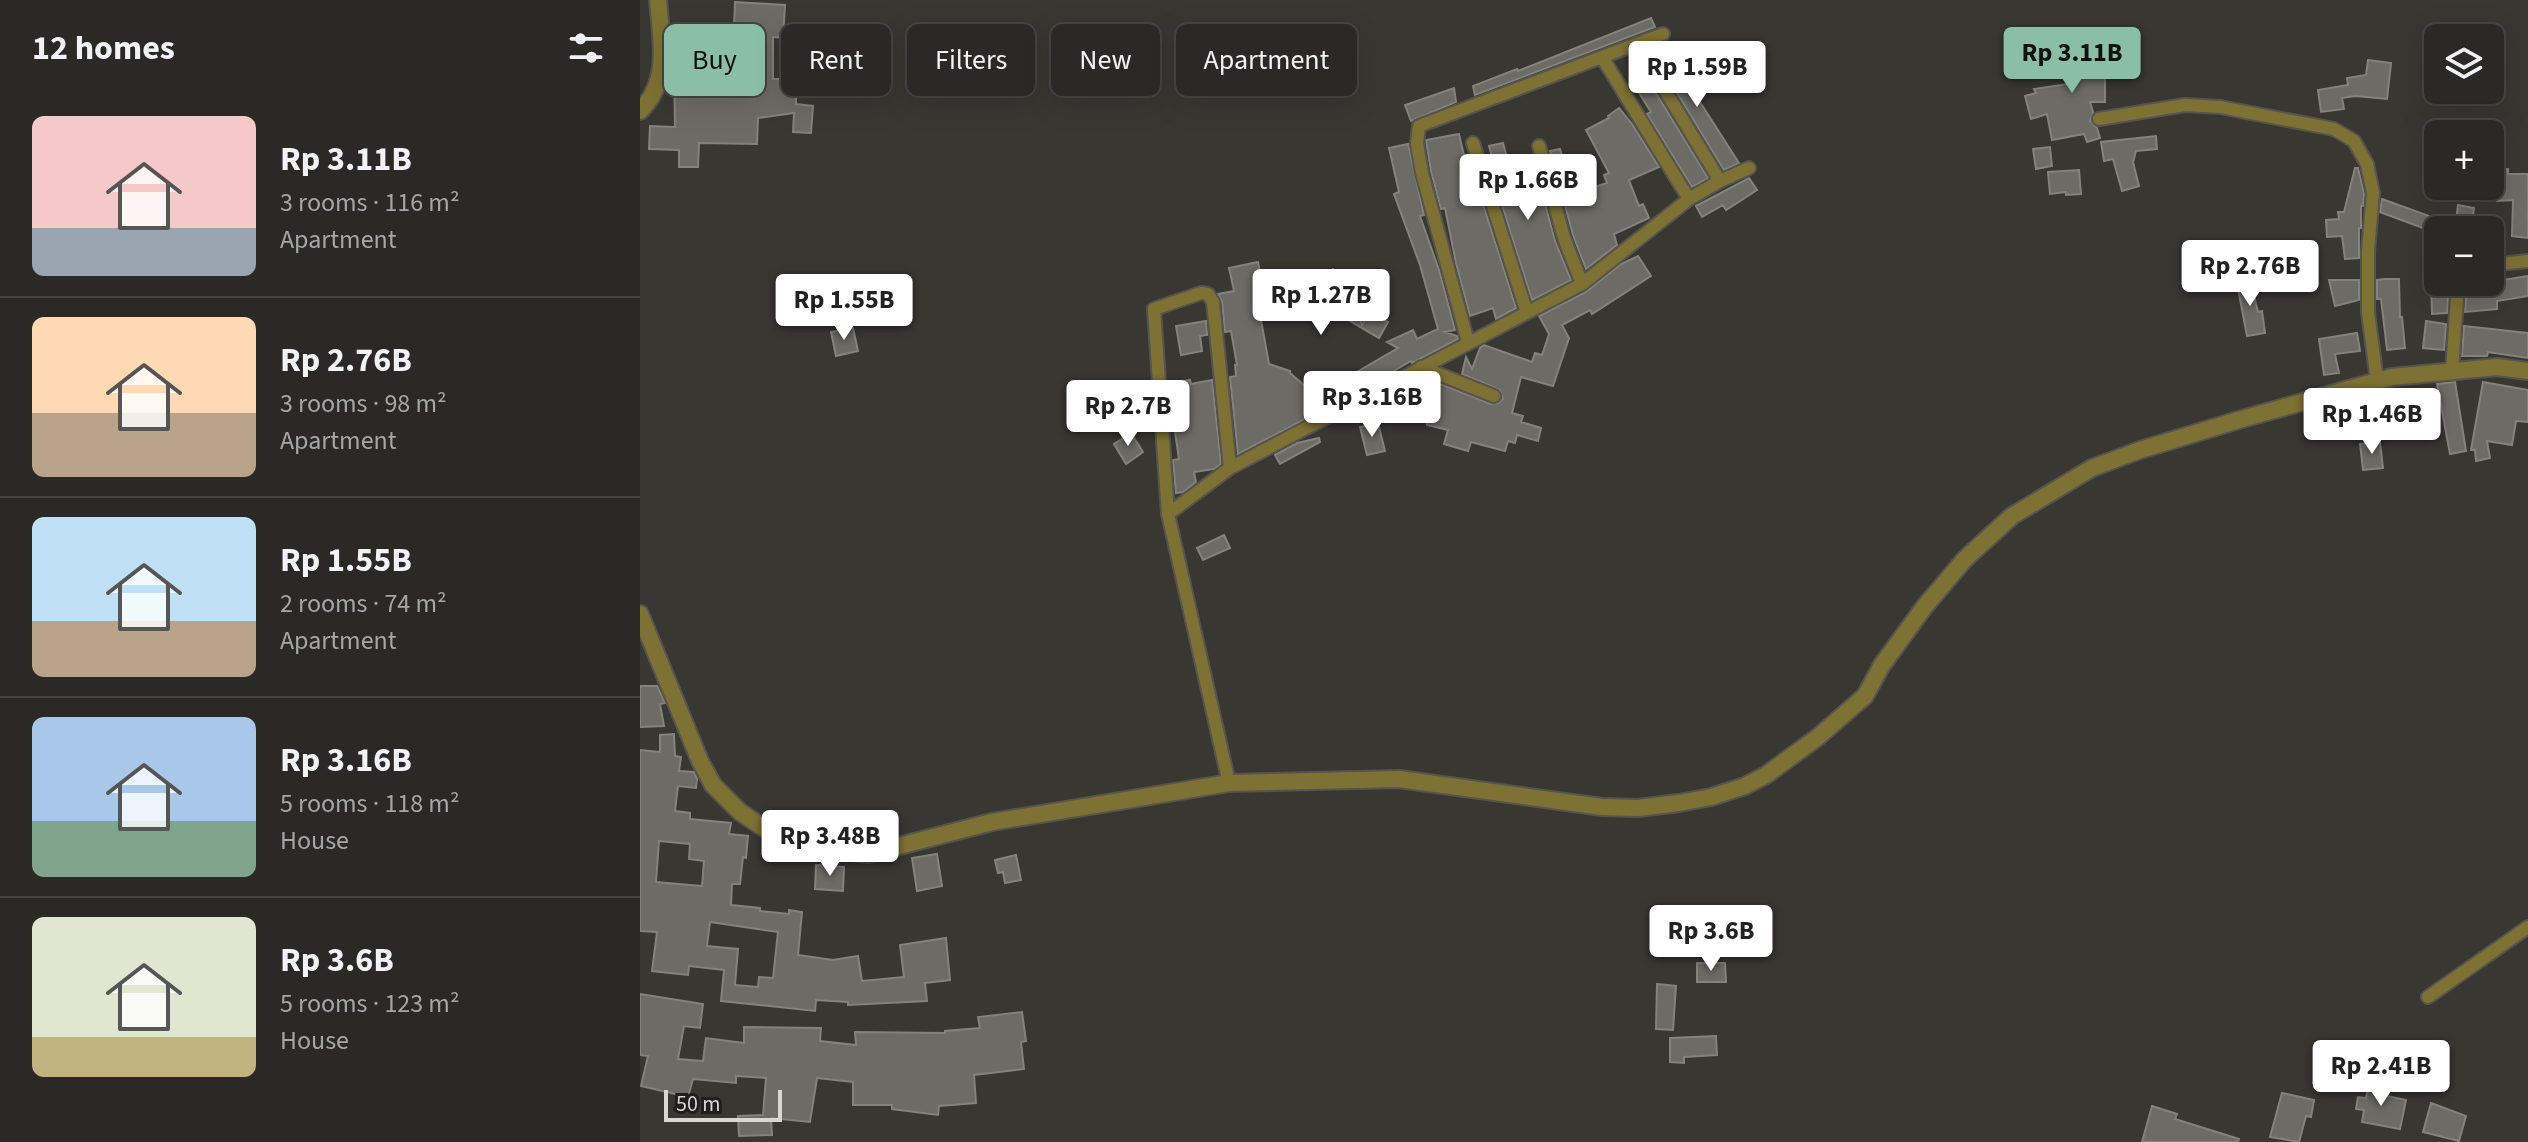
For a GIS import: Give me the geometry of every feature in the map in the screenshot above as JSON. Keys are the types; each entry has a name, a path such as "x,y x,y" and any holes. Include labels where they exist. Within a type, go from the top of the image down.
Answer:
{"street":[{"path":"640,111 649,102 659,81 663,60 658,0"},
{"path":"1468,342 1422,173 1417,144 1419,126 1663,34"},
{"path":"1637,44 1720,181"},
{"path":"1602,57 1689,199"},
{"path":"2099,119 2185,105 2220,107 2334,129 2354,141 2367,164 2373,193 2368,251 2368,312 2377,381"},
{"path":"1473,143 1527,313"},
{"path":"1539,146 1564,238 1582,284"},
{"path":"1168,514 1230,468 1582,284 1689,199 1749,168"},
{"path":"2504,264 2528,261"},
{"path":"1229,783 1168,514 1154,309 1201,293 1208,294 1213,302 1230,468"},
{"path":"2452,372 2457,296"},
{"path":"1421,367 1494,396"},
{"path":"640,614 700,761 713,785 740,812 794,842 868,854 992,822 1229,783 1399,779 1602,807 1638,808 1711,797 1745,786 1818,737 1865,696 1882,665 1925,606 1965,559 2012,516 2092,468 2242,419 2392,377 2497,367 2528,371"},
{"path":"2428,997 2528,927"}],"building":[{"path":"735,2 785,5 781,38 773,37 773,79 781,79 781,96 796,96 796,104 813,106 811,133 793,132 794,113 758,118 757,144 699,143 698,167 679,167 679,150 649,149 650,126 675,127 674,96 765,96 765,24 734,24"},
{"path":"1651,18 1655,27 1475,95 1473,86"},
{"path":"2071,32 2092,34 2089,74 2105,74 2105,102 2090,102 2093,112 2090,121 2097,128 2100,138 2087,142 2084,134 2052,140 2047,114 2031,119 2025,96 2036,93 2034,89 2068,84"},
{"path":"1673,50 1690,72 1684,77 1739,163 1724,170 1658,62"},
{"path":"2368,60 2391,63 2387,99 2342,98 2344,109 2321,112 2318,90 2348,85 2347,78 2366,75"},
{"path":"1643,72 1708,178 1692,187 1647,114 1651,112 1631,80"},
{"path":"1454,88 1456,102 1411,121 1405,105"},
{"path":"1619,108 1659,167 1629,180 1639,206 1643,204 1649,218 1614,234 1617,245 1586,269 1573,235 1550,151 1560,149 1573,194 1607,183 1604,175 1609,173 1586,130 1609,118"},
{"path":"1459,134 1466,164 1470,163 1516,308 1496,319 1493,308 1470,316 1445,208 1441,209 1431,171 1426,140"},
{"path":"2156,136 2157,149 2136,151 2133,162 2139,186 2122,191 2113,159 2104,161 2101,142"},
{"path":"1503,143 1508,162 1532,155 1555,241 1571,280 1532,300 1487,158 1492,157 1489,146"},
{"path":"1408,144 1424,215 1420,216 1455,330 1445,332 1458,339 1238,454 1230,377 1236,376 1237,365 1231,331 1225,332 1222,301 1218,294 1234,291 1229,268 1258,262 1266,304 1261,305 1264,320 1261,320 1269,364 1290,371 1311,391 1346,374 1348,377 1398,348 1387,342 1413,330 1417,339 1438,329 1420,265 1394,194 1399,192 1389,148"},
{"path":"2050,147 2052,166 2036,169 2033,149"},
{"path":"2355,168 2358,168 2364,194 2359,258 2345,259 2342,236 2327,237 2326,220 2339,219 2338,212 2344,212"},
{"path":"2504,169 2508,169 2508,174 2528,174 2528,238 2512,236 2513,200 2497,201 2504,200"},
{"path":"2079,170 2081,194 2050,194 2048,172"},
{"path":"1749,178 1757,190 1726,210 1723,205 1702,217 1696,206"},
{"path":"2382,199 2429,216 2424,216 2424,228 2380,212"},
{"path":"2458,205 2474,208 2473,216 2457,216"},
{"path":"1638,256 1651,276 1592,314 1590,310 1562,325 1569,338 1553,386 1521,377 1512,413 1523,416 1521,422 1541,428 1538,441 1517,435 1515,443 1508,441 1505,451 1471,442 1468,451 1444,444 1448,430 1408,416 1419,379 1423,377 1491,404 1499,403 1503,399 1500,390 1462,374 1466,357 1472,369 1484,345 1532,362 1535,353 1542,355 1549,334 1539,316 1586,292 1621,264"},
{"path":"1333,269 1352,280 1348,286 1362,325 1370,311 1388,322 1379,338 1345,318 1335,289 1325,283"},
{"path":"2249,275 2258,312 2262,311 2265,333 2247,336 2236,278"},
{"path":"2528,276 2528,296 2497,301 2497,309 2465,312 2466,296 2504,296 2504,280"},
{"path":"2399,279 2405,348 2387,350 2381,299 2377,299 2377,280"},
{"path":"2329,280 2359,280 2359,300 2335,306"},
{"path":"2431,296 2448,296 2447,313 2432,314"},
{"path":"1206,321 1207,335 1200,336 1202,351 1181,355 1176,326"},
{"path":"2426,321 2446,324 2444,350 2423,348"},
{"path":"2464,326 2528,333 2528,358 2488,352 2487,356 2462,356"},
{"path":"853,328 858,351 836,356 831,332"},
{"path":"2357,333 2360,351 2335,354 2339,373 2324,375 2319,339"},
{"path":"1190,380 1191,384 1212,380 1221,464 1214,469 1194,472 1196,482 1183,492 1176,493 1173,460 1179,459 1175,432 1179,431 1172,383"},
{"path":"2455,382 2466,451 2450,454 2437,384"},
{"path":"2483,382 2528,390 2528,422 2516,421 2512,445 2487,441 2490,458 2476,461 2475,450 2471,450"},
{"path":"1378,423 1385,451 1367,455 1360,427"},
{"path":"1131,433 1143,452 1126,464 1114,444"},
{"path":"1319,438 1320,442 1280,464 1275,455 1297,443"},
{"path":"2380,442 2383,468 2363,470 2360,444"},
{"path":"1224,535 1230,548 1203,560 1197,548"},
{"path":"640,686 657,686 665,703 660,704 664,726 640,727"},
{"path":"674,734 675,756 681,757 679,771 694,772 697,779 696,788 678,786 675,811 690,813 690,819 731,823 729,834 748,836 740,884 732,884 731,905 789,914 789,910 802,912 798,955 833,960 858,956 862,981 904,977 900,945 946,938 950,980 925,983 927,1001 848,1005 848,1002 816,1000 815,1011 721,1001 724,970 689,966 688,975 652,971 657,932 640,931 640,750 660,752 660,735","holes":["659,841 690,844 689,859 704,861 702,886 656,882","710,922 778,932 773,978 759,977 758,987 735,985 738,949 707,946"]},
{"path":"937,854 942,886 917,891 912,858"},
{"path":"1016,855 1021,880 1005,883 1003,872 998,873 995,860"},
{"path":"816,865 844,867 843,891 815,889"},
{"path":"1697,963 1725,963 1726,982 1697,982"},
{"path":"1657,984 1676,986 1673,1030 1656,1029"},
{"path":"640,994 703,1004 700,1028 684,1026 678,1059 703,1061 706,1038 744,1043 744,1027 821,1028 820,1041 856,1045 855,1032 945,1033 980,1028 978,1017 1022,1012 1026,1041 1021,1042 1024,1069 974,1075 976,1103 939,1106 938,1115 892,1109 892,1105 853,1105 853,1082 817,1078 810,1122 771,1118 772,1135 739,1136 738,1116 763,1115 766,1078 736,1076 736,1083 693,1079 688,1097 641,1086 648,1056 640,1055"},
{"path":"1716,1036 1717,1055 1684,1057 1684,1063 1670,1062 1670,1038"},
{"path":"2369,1084 2388,1088 2387,1096 2406,1100 2400,1129 2362,1122 2364,1110 2356,1109 2358,1097 2366,1098"},
{"path":"2282,1093 2314,1100 2311,1117 2306,1116 2299,1142 2270,1137"},
{"path":"2431,1103 2466,1116 2459,1141 2423,1132"},
{"path":"2152,1106 2177,1114 2175,1119 2239,1139 2238,1142 2142,1142"}]}
